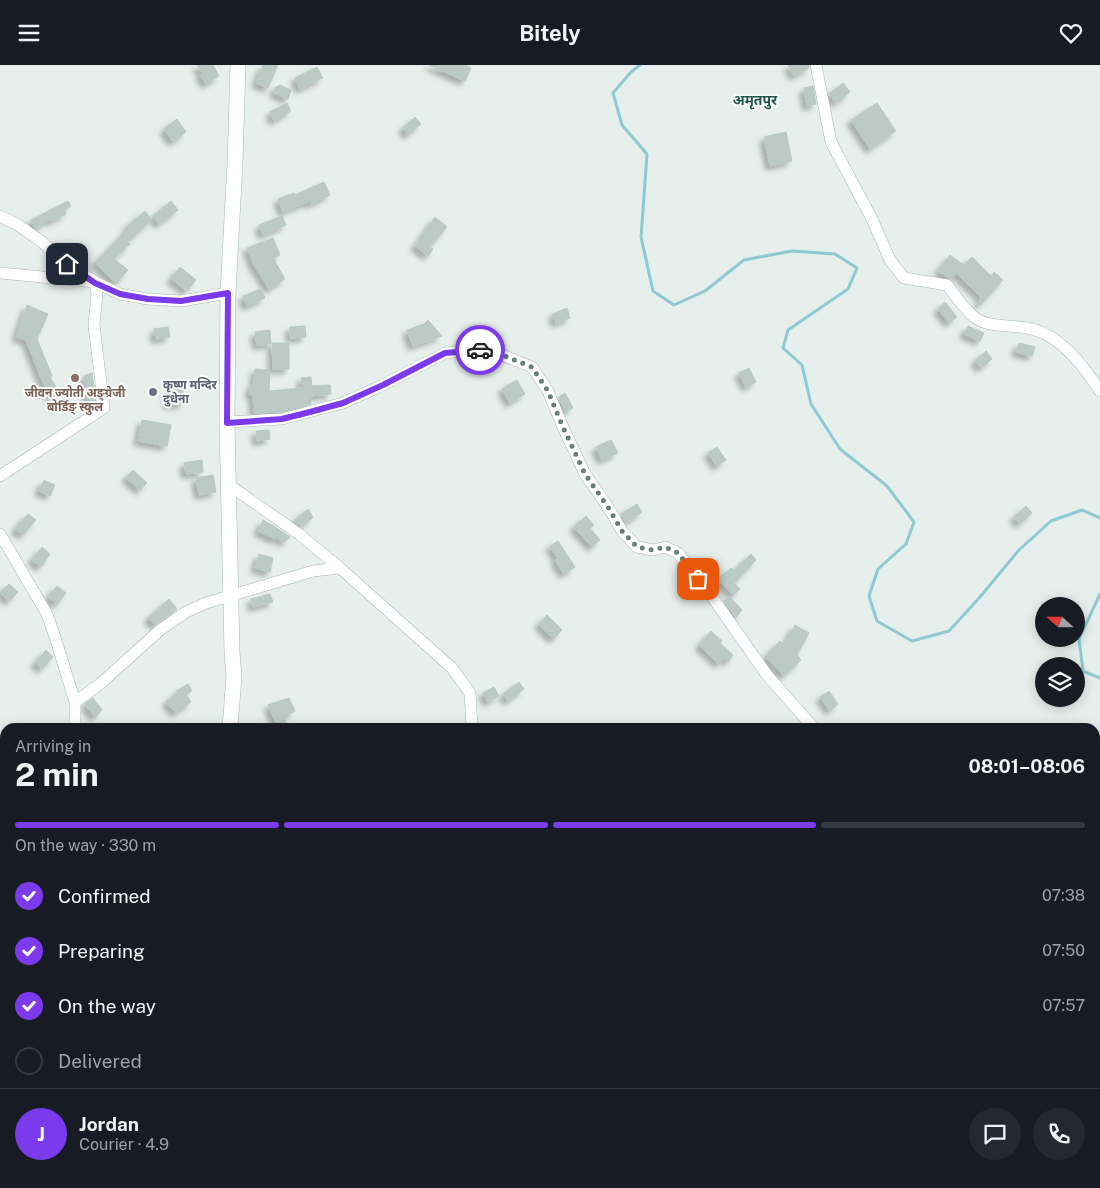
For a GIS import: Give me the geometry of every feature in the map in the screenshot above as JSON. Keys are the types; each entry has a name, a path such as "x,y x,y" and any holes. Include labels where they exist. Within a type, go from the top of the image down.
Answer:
{"main road":[{"path":"230,723 234,677 227,423 228,293 238,65"}],"street":[{"path":"816,65 831,142 872,219 890,260 904,278 947,285 975,318 1000,327 1028,328 1056,339 1078,361 1100,391"},
{"path":"0,216 18,225 42,242 67,264 95,283 120,294 148,299 181,301 228,293"},
{"path":"0,273 95,283"},
{"path":"0,475 104,408 94,325 97,294 95,283"},
{"path":"227,423 282,419 343,403 445,353 481,349 504,355 532,367 548,391 585,474 622,531 637,547 653,550 665,547 678,553 708,591 767,675 809,723"},
{"path":"229,485 299,534 452,668 470,693 472,723"},
{"path":"0,534 47,614 74,702 75,723"},
{"path":"74,702 100,684 160,630 193,609 206,603 313,571 340,568"}],"building":[{"path":"197,65 213,65 219,76 206,84 200,75 203,74"},
{"path":"263,65 278,65 268,88 256,83"},
{"path":"429,65 465,65 471,68 465,81"},
{"path":"788,65 809,65 809,68 794,76"},
{"path":"317,67 323,78 300,89 295,78"},
{"path":"843,83 850,92 836,103 829,94"},
{"path":"280,85 291,90 288,99 274,93 276,87"},
{"path":"813,86 816,104 807,106 804,88"},
{"path":"287,103 291,111 274,121 270,112"},
{"path":"877,103 896,131 870,149 851,120"},
{"path":"415,117 421,124 408,135 403,128"},
{"path":"177,119 186,132 173,142 164,129"},
{"path":"786,132 792,161 770,166 764,137"},
{"path":"324,182 330,195 311,204 310,201 283,212 278,199 294,193 295,195"},
{"path":"68,201 71,206 64,210 66,214 52,221 51,219 36,228 31,220"},
{"path":"171,201 178,210 159,224 153,216"},
{"path":"145,211 152,220 127,242 130,244 114,259 128,270 116,284 95,263 129,228 127,226"},
{"path":"282,216 286,225 263,235 259,225"},
{"path":"435,217 447,227 430,247 433,249 428,256 415,246"},
{"path":"273,238 280,255 273,258 285,279 269,289 254,265 247,248"},
{"path":"950,255 964,265 972,257 991,276 994,272 1003,280 980,305 978,304 982,296 956,273 951,279 938,271"},
{"path":"180,267 196,280 187,291 171,279"},
{"path":"261,289 265,298 247,306 243,296"},
{"path":"945,302 957,317 949,323 938,309"},
{"path":"27,305 48,314 37,339 52,376 50,377 59,392 51,397 41,378 26,340 16,337"},
{"path":"567,308 570,318 556,323 553,314"},
{"path":"428,320 442,336 413,346 407,330 424,324"},
{"path":"305,326 306,337 290,338 290,327"},
{"path":"968,326 984,333 980,341 964,334"},
{"path":"168,327 170,337 156,339 154,329"},
{"path":"270,330 271,344 257,345 255,332"},
{"path":"272,343 289,343 289,369 273,369"},
{"path":"1019,343 1035,347 1032,356 1016,352"},
{"path":"986,351 992,359 981,368 975,361"},
{"path":"749,368 756,382 746,387 739,373"},
{"path":"255,369 270,370 269,391 302,388 301,378 311,377 312,386 330,385 331,394 310,396 311,404 281,412 254,413 253,395 250,395 251,385 254,385"},
{"path":"92,373 96,404 90,409 84,376"},
{"path":"517,380 525,394 510,403 502,389"},
{"path":"168,390 183,390 183,404 168,404"},
{"path":"565,393 573,408 566,412 559,397"},
{"path":"142,420 171,425 167,446 138,441"},
{"path":"269,430 270,439 257,441 256,431"},
{"path":"611,440 618,453 602,460 596,447"},
{"path":"717,447 726,460 717,466 708,453"},
{"path":"202,460 203,472 186,474 184,463"},
{"path":"133,470 147,483 140,490 126,478"},
{"path":"213,475 216,492 199,495 196,478"},
{"path":"44,480 55,485 50,496 39,491"},
{"path":"637,504 642,512 626,523 621,514"},
{"path":"1026,506 1032,513 1020,524 1014,517"},
{"path":"308,509 313,517 302,527 294,521"},
{"path":"28,514 36,520 23,535 15,529"},
{"path":"586,516 594,525 590,528 600,540 592,547 574,527"},
{"path":"263,520 290,537 284,542 258,531"},
{"path":"558,541 575,567 564,574 555,560 558,558 550,546"},
{"path":"42,547 50,554 41,567 32,560"},
{"path":"259,554 273,558 270,572 255,568"},
{"path":"751,554 756,560 734,583 740,589 733,595 718,579 731,568 734,571"},
{"path":"9,584 18,592 9,601 0,593"},
{"path":"57,586 66,593 57,604 48,597"},
{"path":"270,594 273,602 253,607 251,599"},
{"path":"729,596 742,610 736,617 724,601"},
{"path":"169,599 177,609 155,625 148,618"},
{"path":"547,615 562,630 553,639 539,624"},
{"path":"795,625 809,633 797,655 801,660 784,676 765,657 780,641 784,645"},
{"path":"711,631 733,655 728,662 724,658 719,664 699,645"},
{"path":"46,650 53,657 42,669 35,663"},
{"path":"519,682 524,689 508,701 503,694"},
{"path":"188,684 192,691 186,695 191,702 176,713 166,702 177,691"},
{"path":"494,687 499,696 488,702 483,693"},
{"path":"829,691 838,704 830,711 820,697"},
{"path":"93,698 102,710 95,717 85,704"},
{"path":"289,698 295,711 283,717 286,723 276,723 268,705"}],"waterway":[{"path":"640,65 631,72 613,93 622,125 647,154 641,237 653,291 674,305 705,291 744,260 792,251 835,254 857,268 848,289 788,330 783,348 802,365 811,404 840,449 887,486 914,522 906,544 878,569 869,596 877,621 912,641 949,631 1019,550 1051,521 1082,510 1100,518"},
{"path":"1100,594 1079,639 1083,671 1100,678"}],"way so far":[{"path":"480,350 497,353 532,367 548,391 585,474 622,531 637,547 653,550 665,547 678,553 698,579"}],"place":[{"name":"जीवन ज्योती अङ्ग्रेजी बोर्डिङ् स्कुल","path":"75,378"},
{"name":"कृष्ण मन्दिर दुधेना","path":"153,392"}],"district":[{"name":"अमृतपुर","path":"755,100"}],"route":[{"path":"67,264 95,283 120,294 148,299 181,301 228,293 227,423 282,419 343,403 445,353 480,350"}]}
